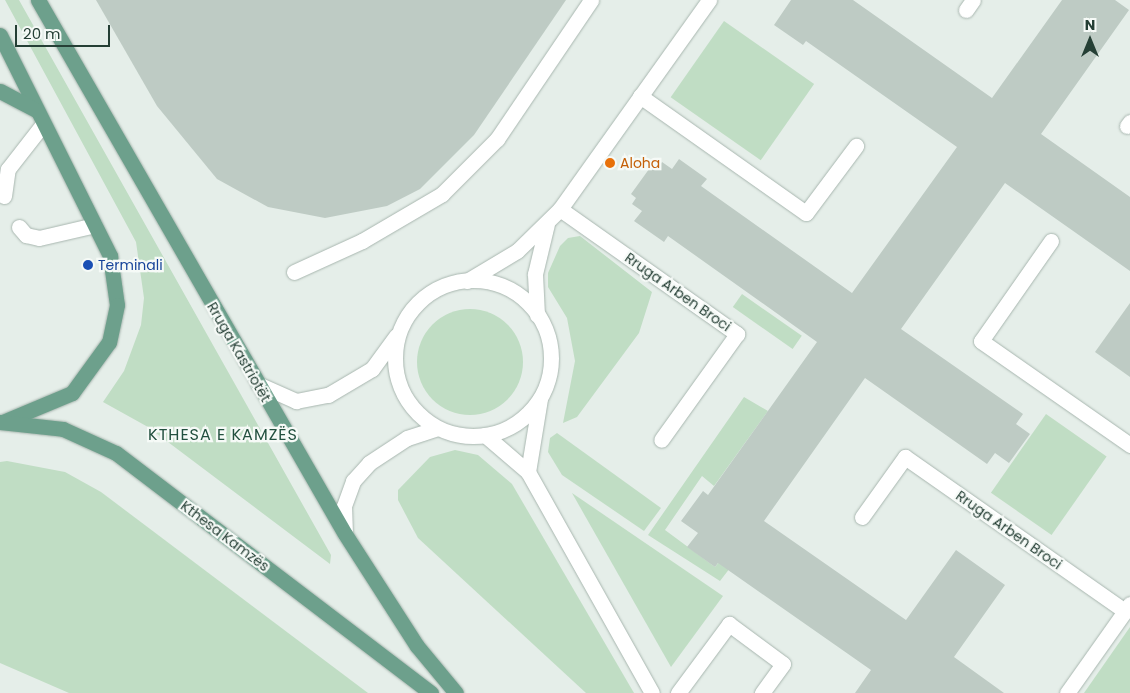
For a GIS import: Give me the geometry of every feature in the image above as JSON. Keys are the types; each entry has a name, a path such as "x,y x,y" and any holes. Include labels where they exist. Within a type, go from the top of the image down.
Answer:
{"main road":[{"name":"Rruga Kastriotët","path":"38,0 345,534 417,646 456,693"},
{"path":"0,35 110,256 117,305 109,342 72,393 2,422"},
{"path":"0,91 36,110"},
{"name":"Kthesa Kamzës","path":"2,422 63,429 116,453 431,693"}],"street":[{"path":"294,272 362,241 442,194 497,139 591,0"},
{"path":"258,384 296,401 328,396 372,368 399,333 409,312 425,297 467,281 516,251 548,223 560,209 709,0"},
{"path":"640,96 806,213 856,146"},
{"path":"4,196 8,169 43,124"},
{"name":"Rruga Arben Broci","path":"560,209 737,334 661,440"},
{"path":"528,472 540,399 551,356 537,315 535,274 548,223"},
{"path":"19,228 26,235 39,238 95,225"},
{"path":"1051,241 981,340 1130,445"},
{"path":"467,281 494,284 510,291 537,315"},
{"path":"399,333 397,377 419,415 436,428 460,436 485,435 507,429 540,399"},
{"path":"345,534 344,506 352,481 369,462 407,438 436,428"},
{"path":"485,435 528,472 652,693"},
{"name":"Rruga Arben Broci","path":"862,518 906,457 1127,608 1067,693"},
{"path":"678,693 729,624 783,664 762,693"}],"green space":[{"path":"5,0 19,0 331,555 330,564 148,427 103,402 124,371 141,325 144,298 136,242"},
{"path":"724,21 814,84 761,160 671,97"},
{"path":"580,236 652,292 639,333 577,417 563,423 575,361 567,318 548,287 548,273 560,246 568,238"},
{"path":"742,294 802,336 793,349 733,307"},
{"path":"470,309 490,313 507,325 519,342 523,362 519,382 507,399 490,411 470,415 450,411 433,399 421,382 417,362 421,342 433,325 450,313"},
{"path":"744,397 768,411 714,486 702,476 665,530 715,567 720,561 730,568 720,581 648,535"},
{"path":"1046,414 1107,456 1052,535 991,493"},
{"path":"557,433 661,508 644,531 562,475 548,452 550,438"},
{"path":"455,450 478,455 512,484 634,693 586,693 418,538 398,500 398,490 430,457"},
{"path":"7,461 65,472 101,492 368,693 69,693 0,663 0,462"},
{"path":"572,493 723,596 671,667"},
{"path":"1130,627 1130,693 1084,693"}],"building":[{"path":"96,0 566,0 474,135 420,189 387,206 325,218 268,207 217,179 157,106"},
{"path":"791,0 853,0 992,98 1062,0 1115,0 1129,10 1041,134 1130,197 1130,271 1005,183 901,329 1023,414 1016,424 1030,434 1009,463 995,453 987,464 865,378 764,521 906,620 956,550 1005,585 954,657 1004,693 855,693 871,670 718,563 715,567 687,547 698,533 681,521 703,491 708,495 817,342 668,236 664,242 634,221 642,211 632,204 636,198 631,194 652,165 657,169 662,162 672,169 679,159 707,179 701,186 852,293 957,147 806,41 803,45 774,25"},
{"path":"1130,303 1130,377 1095,352"}],"place":[{"name":"Aloha","path":"610,163"},
{"name":"Terminali","path":"88,265"}],"district":[{"name":"KTHESA E KAMZËS","path":"223,435"}]}
